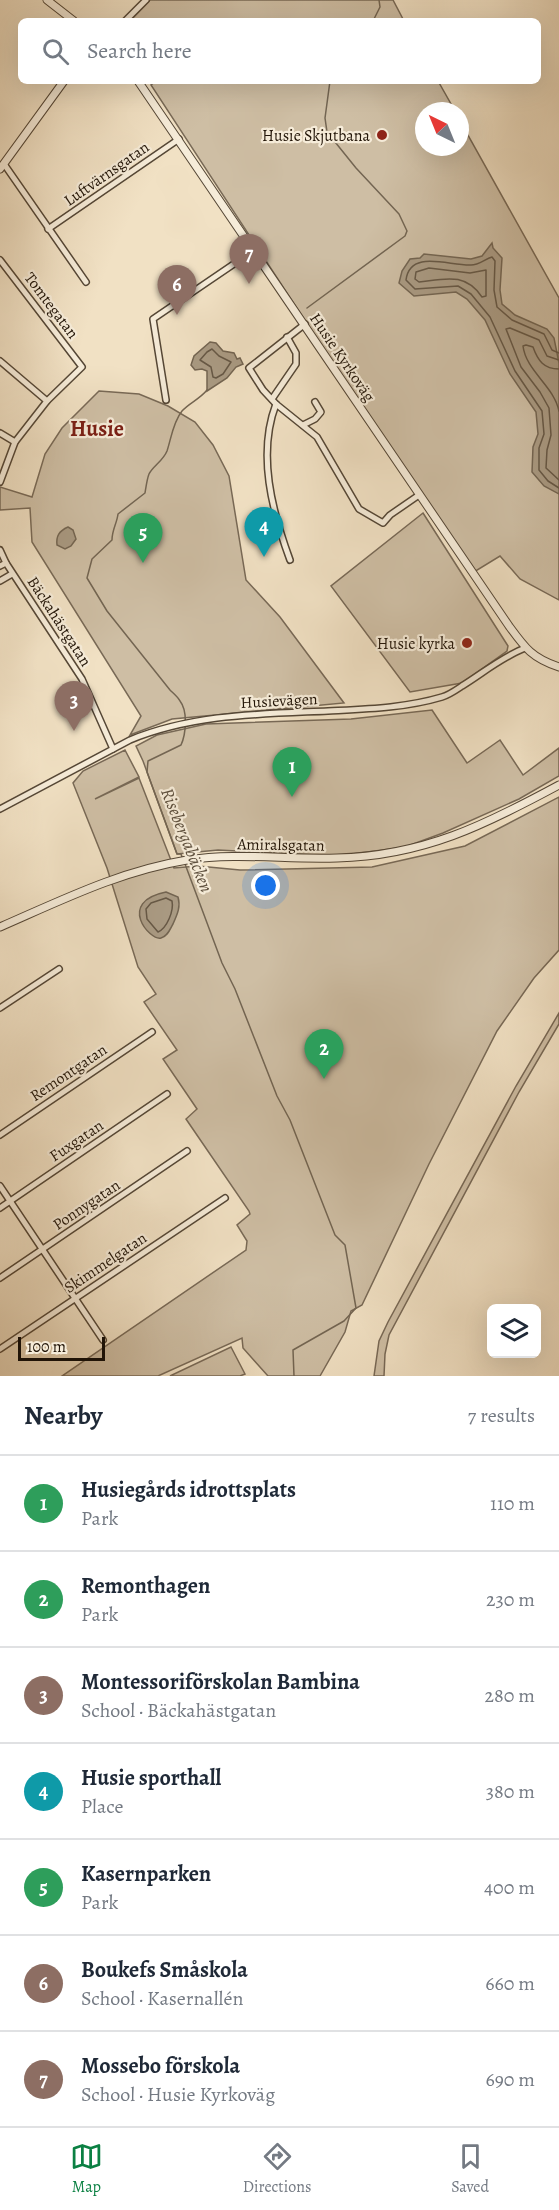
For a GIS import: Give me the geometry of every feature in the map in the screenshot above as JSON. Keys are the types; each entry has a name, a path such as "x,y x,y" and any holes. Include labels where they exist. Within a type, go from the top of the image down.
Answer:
{"street":[{"path":"46,0 70,18"},
{"path":"128,18 146,0"},
{"path":"62,84 2,167 86,282"},
{"name":"Husie Kyrkoväg","path":"140,84 305,324 470,572 525,648"},
{"name":"Luftvärnsgatan","path":"48,229 179,139"},
{"path":"166,400 153,319 253,251"},
{"name":"Tomtegatan","path":"0,260 82,367 48,401"},
{"path":"305,324 249,368 274,401 317,437 359,509 383,523 390,515 419,495"},
{"path":"287,338 296,353 296,364 274,401 269,422 268,479 282,540 290,560"},
{"path":"0,361 48,401 15,442 0,482"},
{"path":"303,425 315,419 321,412 315,402"},
{"path":"0,433 15,442"},
{"name":"Bäckahästgatan","path":"0,550 3,564 82,679 113,749"},
{"name":"Bäckahästgatan","path":"0,581 12,574"},
{"path":"525,648 538,659 559,667"},
{"name":"Husievägen","path":"0,809 149,732 221,717 350,711 408,705 445,696 506,657 525,648"},
{"name":"Amiralsgatan","path":"0,927 128,873 169,863 223,856 338,858 404,850 451,838 476,828 559,785"},
{"path":"0,1008 58,969"},
{"name":"Remontgatan","path":"0,1135 152,1032"},
{"name":"Fuxgatan","path":"0,1208 167,1094"},
{"name":"Ponnygatan","path":"0,1278 187,1151"},
{"path":"0,1186 103,1340"},
{"name":"Skimmelgatan","path":"0,1349 225,1198"}],"shaded area":[{"path":"150,0 393,0 402,18 133,18"},
{"path":"152,84 440,84 450,102 415,102 415,156 469,156 469,137 559,298 559,600 520,579 500,556 474,572 408,478"},
{"path":"99,391 139,394 168,406 195,422 213,445 229,476 246,580 280,617 344,703 172,719 130,735 141,716 32,542 30,508 0,510 0,487 32,497 45,454 62,428"},
{"path":"423,513 508,646 507,651 462,683 410,692 331,586"},
{"path":"432,710 467,763 500,740 523,775 559,748 559,776 519,799 443,833 405,847 337,856 218,850 177,854 136,746 157,735 206,724 351,719"},
{"path":"125,750 139,777 95,799 139,778 174,868 198,866 240,870 372,867 465,846 559,797 559,950 534,978 497,1031 429,1164 362,1305 351,1311 345,1332 320,1376 268,1376 243,1348 242,1338 158,1376 62,1376 246,1250 247,1241 237,1225 250,1214 186,1119 197,1109 163,1059 177,1050 144,1002 156,994 138,967 107,868 73,783 83,771"},
{"path":"559,1013 559,1024 519,1092 389,1335 384,1376 374,1376 379,1341 388,1322 516,1086"},
{"path":"231,1347 245,1374 240,1376 170,1376"}],"water":[{"path":"492,243 493,248 502,258 500,290 502,304 515,315 547,329 554,338 559,363 559,494 544,486 532,472 533,447 538,434 536,412 510,374 485,320 467,299 456,292 414,296 399,283 402,271 410,259 420,258 424,254 471,259 482,256"},
{"path":"210,342 216,343 223,351 234,353 243,364 236,367 227,378 207,391 207,371 195,370 191,365 194,356"},
{"path":"68,527 73,530 76,539 71,546 65,549 57,545 57,539 60,532"},
{"path":"166,892 178,897 179,904 173,924 167,934 161,938 150,933 145,927 140,912 143,904 151,897"}],"waterway":[{"name":"Risebergabäcken","path":"374,18 380,7 379,0"},
{"name":"Risebergabäcken","path":"307,308 405,236 407,231 399,214 356,168 327,132 325,118 330,84"},
{"name":"Risebergabäcken","path":"182,857 181,854 177,854 147,772 148,761 181,745 185,723 183,705 107,611 87,578 92,559 112,540 118,514 145,493 149,474 165,455 179,415 207,390"},
{"name":"Risebergabäcken","path":"185,864 222,963 235,989 277,1096 290,1120 335,1235 345,1245 356,1308 344,1321 293,1350 294,1376"}],"place":[{"name":"Husie Skjutbana","path":"382,135"},
{"name":"Mossebo förskola","path":"249,284"},
{"name":"Boukefs Småskola","path":"177,315"},
{"name":"Husie sporthall","path":"264,557"},
{"name":"Kasernparken","path":"143,563"},
{"name":"Husie kyrka","path":"467,643"},
{"name":"Montessoriförskolan Bambina","path":"74,731"},
{"name":"Husiegårds idrottsplats","path":"292,797"},
{"name":"Remonthagen","path":"324,1079"}],"district":[{"name":"Husie","path":"97,428"}]}
